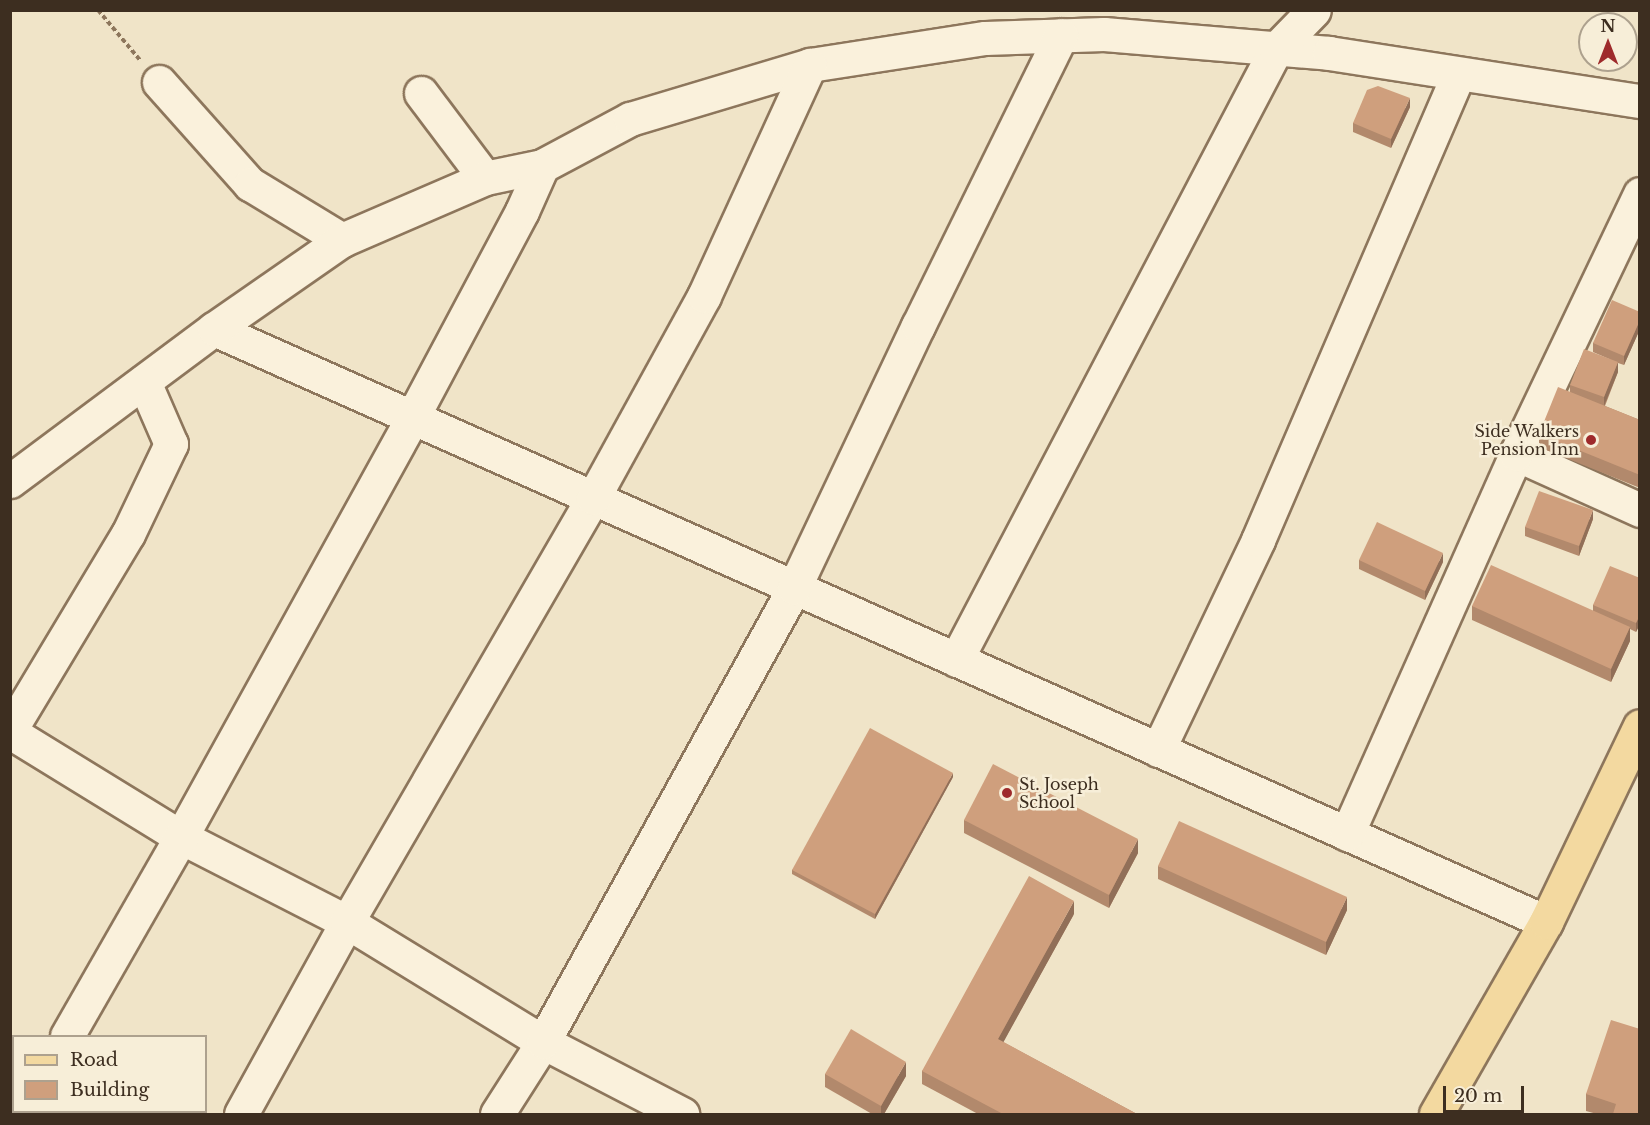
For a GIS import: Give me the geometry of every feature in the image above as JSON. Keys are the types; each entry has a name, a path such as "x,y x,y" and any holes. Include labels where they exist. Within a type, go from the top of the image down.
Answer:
{"main road":[{"path":"1436,1114 1546,922 1637,739"}],"street":[{"path":"956,660 1276,49 1314,10"},
{"path":"10,481 214,329 342,240 485,178 542,166 630,119 810,65 985,38 1104,34 1329,53 1458,75 1640,101"},
{"path":"497,1114 543,1042 794,588 918,326 1061,35"},
{"path":"241,1114 347,922 593,498 704,296 810,65"},
{"path":"1158,750 1258,540 1458,75"},
{"path":"159,82 250,184 342,240"},
{"path":"421,93 485,178"},
{"path":"68,1035 181,837 413,416 522,211 542,166"},
{"path":"1347,834 1516,454 1640,194"},
{"path":"214,329 1546,922"},
{"path":"144,381 171,444 128,534 10,731 181,837 347,922 543,1042 682,1114"},
{"path":"1516,454 1640,510"}],"path":[{"path":"98,10 159,82"}],"building":[{"path":"1378,86 1410,98 1391,139 1353,123 1367,90"},
{"path":"1612,300 1640,312 1640,320 1624,356 1593,343"},
{"path":"1584,349 1618,362 1604,397 1570,385"},
{"name":"Side Walkers Pension Inn","path":"1558,387 1640,420 1640,475 1539,434"},
{"path":"1539,491 1593,510 1579,546 1525,527"},
{"path":"1377,522 1443,553 1425,591 1359,560"},
{"path":"1491,565 1630,627 1611,669 1472,606"},
{"path":"1610,566 1640,578 1640,615 1636,623 1593,605"},
{"path":"870,728 953,773 875,914 792,870"},
{"path":"993,764 1138,839 1109,895 964,820"},
{"path":"1179,821 1347,897 1326,942 1158,866"},
{"path":"1029,876 1074,901 998,1039 1137,1114 1003,1114 922,1071"},
{"path":"1611,1020 1640,1029 1640,1114 1613,1114 1616,1104 1586,1094"},
{"path":"851,1029 906,1062 881,1106 825,1074"}],"place":[{"name":"Side Walkers Pension Inn","path":"1591,440"},
{"name":"St. Joseph School","path":"1007,793"}]}
